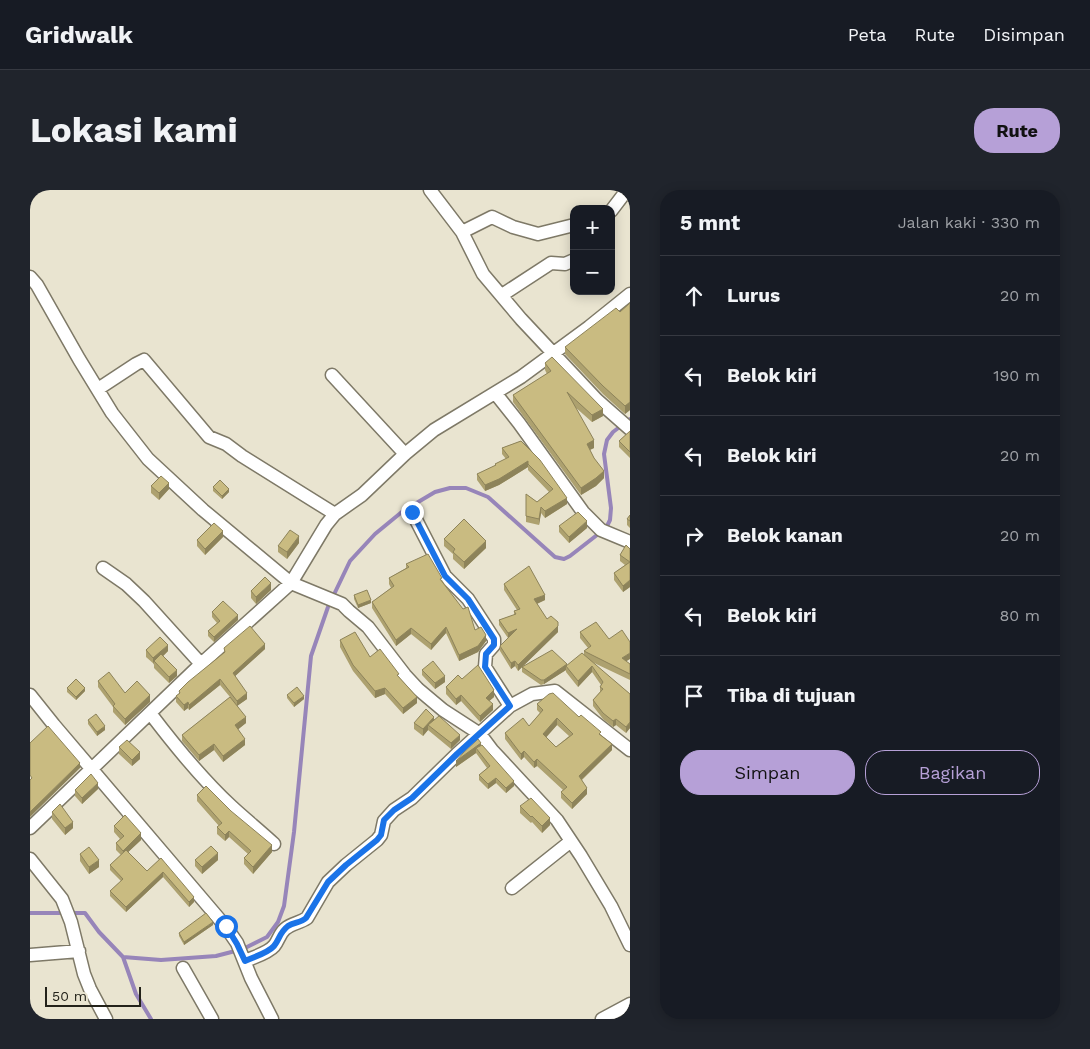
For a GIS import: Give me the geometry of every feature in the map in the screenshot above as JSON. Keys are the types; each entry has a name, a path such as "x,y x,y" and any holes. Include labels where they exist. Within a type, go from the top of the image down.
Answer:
{"street":[{"path":"430,190 462,232 484,274 597,400 630,429"},
{"path":"615,206 627,190"},
{"path":"462,232 492,217 513,227 538,234 570,226"},
{"path":"502,295 551,263 565,264 570,262"},
{"path":"30,278 37,285 112,413 148,459 203,510 291,583 342,604 368,627 418,689 443,710 480,734 492,750 557,820 611,906 630,945"},
{"path":"30,828 201,664 291,583 326,525 335,514 369,489 404,454 434,430 496,394 554,354 630,294"},
{"path":"98,390 144,360 209,436 226,444 335,514"},
{"path":"332,375 404,454"},
{"path":"496,394 519,422 584,512 601,530 625,539"},
{"path":"412,512 445,576 468,599 494,639 494,645 486,654 485,667 510,706"},
{"path":"103,568 126,584 144,601 201,664"},
{"path":"244,959 276,945 280,933 292,923 303,921 328,882 377,840 381,835 384,820 390,813 412,798 510,706 532,694 555,691 630,750"},
{"path":"30,695 219,917 237,944 251,978 272,1019"},
{"path":"150,713 176,747 202,776 230,805 274,844"},
{"path":"512,888 571,841"},
{"path":"30,859 62,899 71,922 84,974 106,1019"},
{"path":"30,955 79,951"},
{"path":"183,968 212,1019"},
{"path":"602,1019 630,1004"}],"building":[{"path":"630,303 630,402 625,406 565,347 616,308 620,312"},
{"path":"552,357 603,409 592,415 567,392 594,440 587,444 594,458 604,471 581,488 513,395 551,371 545,363"},
{"path":"630,431 630,452 619,441"},
{"path":"521,441 540,460 567,498 545,511 541,507 539,519 526,516 526,494 537,502 553,489 528,464 528,461 499,479 485,485 477,474 509,457 502,448"},
{"path":"161,476 169,483 159,493 151,486"},
{"path":"220,480 229,489 222,496 213,487"},
{"path":"578,512 587,521 569,537 559,526"},
{"path":"464,519 486,541 464,562 453,552 455,549 444,539"},
{"path":"214,523 223,531 205,549 197,540"},
{"path":"290,530 299,536 287,552 278,546"},
{"path":"626,545 630,549 630,562 620,555"},
{"path":"428,554 442,578 440,579 463,609 468,607 475,630 481,627 486,635 478,646 459,655 446,627 431,644 411,628 396,640 372,602 394,586 389,578 409,567 406,564"},
{"path":"630,562 630,580 623,586 614,573"},
{"path":"529,566 545,595 534,599 547,619 551,616 558,622 558,626 518,665 515,661 511,663 500,646 517,629 508,633 499,620 516,614 514,611 520,609 504,584"},
{"path":"265,577 271,583 256,597 251,591"},
{"path":"367,590 371,600 358,605 354,595"},
{"path":"223,601 238,615 214,637 208,631 220,621 212,612"},
{"path":"596,622 609,639 622,630 630,642 630,653 622,658 630,664 630,674 584,651 591,646 580,632"},
{"path":"250,626 265,644 233,673 247,693 237,701 220,679 189,705 188,702 184,705 176,696 180,693 179,691 225,652 224,648"},
{"path":"355,632 370,657 380,649 399,674 397,675 417,697 403,708 385,688 375,691 353,665 340,640"},
{"path":"160,637 168,645 153,658 146,650"},
{"path":"552,650 567,664 544,680 541,680 522,667"},
{"path":"582,653 630,694 630,722 626,727 616,719 613,721 603,713 593,700 603,689 600,687 603,682 592,666 578,681 566,666"},
{"path":"161,654 177,670 169,677 154,661"},
{"path":"433,661 445,676 435,683 422,670"},
{"path":"478,665 494,690 486,698 493,704 480,716 461,695 456,699 446,687 458,675 462,679"},
{"path":"109,672 125,693 137,681 150,695 125,719 113,706 115,704 98,681"},
{"path":"76,679 85,688 76,697 67,688"},
{"path":"297,687 304,696 294,703 287,695"},
{"path":"553,693 579,717 581,715 601,732 599,734 612,744 579,776 587,788 572,803 561,792 567,787 537,759 534,762 524,751 521,754 505,733 523,718 529,726 543,710 537,704","holes":["557,718 573,734 556,747 543,734"]},
{"path":"230,697 246,717 235,725 245,739 223,756 214,744 199,755 182,735"},
{"path":"426,709 434,717 423,729 414,723"},
{"path":"96,714 105,726 97,732 88,720"},
{"path":"439,716 460,735 451,743 428,725"},
{"path":"48,726 80,763 30,812 30,780 32,778 30,775 30,743"},
{"path":"478,739 481,743 456,761 463,753"},
{"path":"127,740 140,752 132,760 119,747"},
{"path":"482,745 514,781 506,788 496,778 488,784 479,775 490,766 476,748"},
{"path":"91,774 98,783 82,798 75,790"},
{"path":"206,786 231,811 272,845 253,867 244,858 251,851 229,831 225,835 217,827 222,823 197,795"},
{"path":"531,798 550,818 542,826 520,806"},
{"path":"60,804 73,822 65,828 52,812"},
{"path":"125,815 141,833 123,851 116,843 124,836 114,826"},
{"path":"211,846 218,853 202,867 195,860"},
{"path":"89,847 99,860 89,867 80,854"},
{"path":"126,850 147,871 161,858 194,897 189,902 163,872 126,907 110,891 123,879 110,865"},
{"path":"206,913 213,922 184,942 179,933"}],"waterway":[{"path":"123,957 161,960 216,956 243,949 267,937 278,922 284,906 294,832 311,656 328,607 350,561 375,534 403,511 435,492 450,488 466,488 488,497 555,557 564,559 606,528 610,520 611,508 604,454 607,440 613,432 630,419"},
{"path":"30,913 64,913"},
{"path":"71,913 85,913 99,932 123,957 136,994 151,1019"}],"route":[{"path":"226,926 245,961 276,945 280,933 292,923 303,921 306,918 328,882 377,840 381,835 384,820 394,810 412,798 510,706 485,667 486,654 494,645 494,639 468,599 445,576 412,512"}]}
